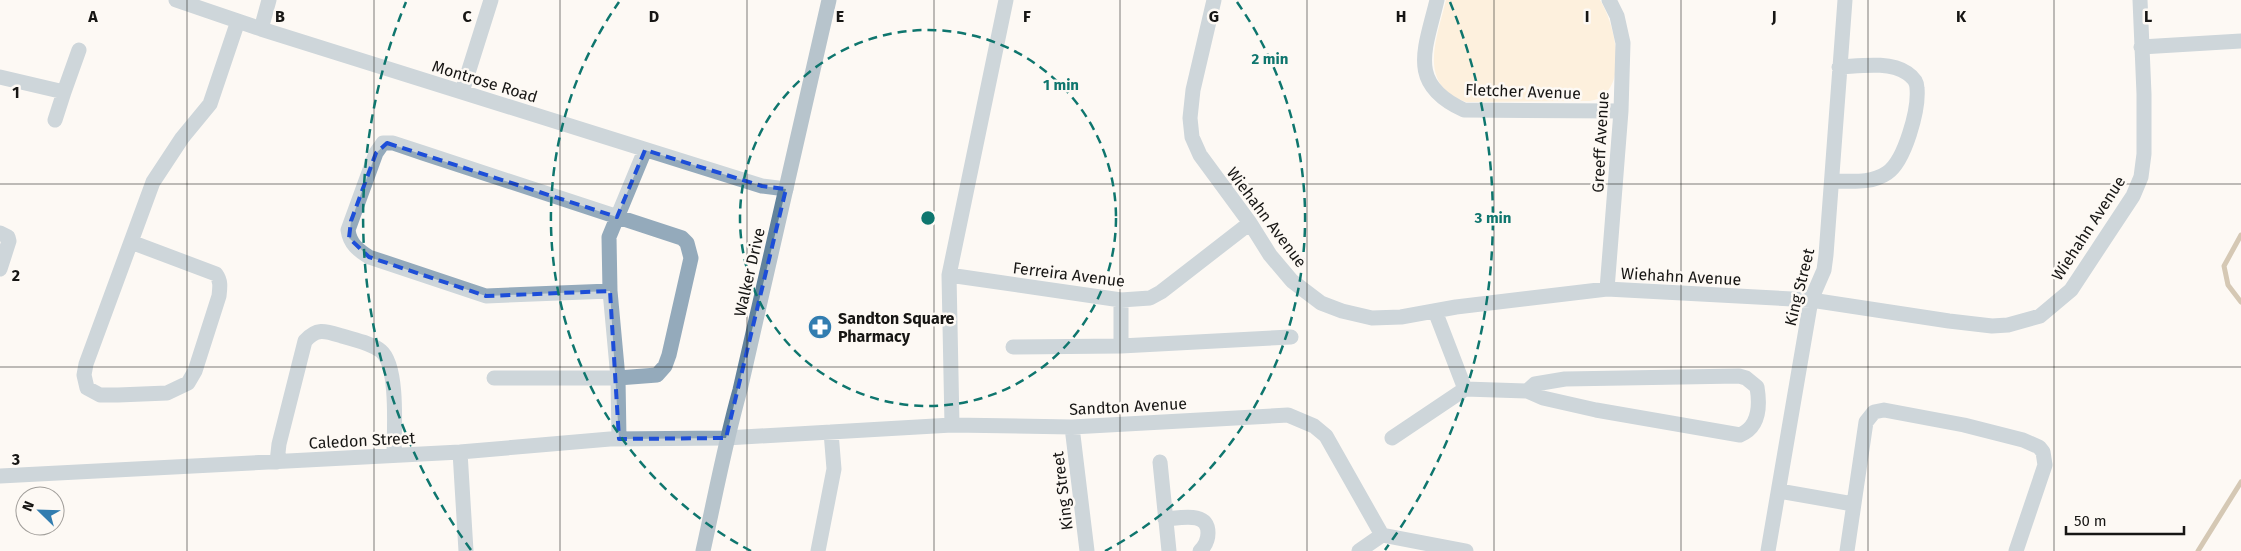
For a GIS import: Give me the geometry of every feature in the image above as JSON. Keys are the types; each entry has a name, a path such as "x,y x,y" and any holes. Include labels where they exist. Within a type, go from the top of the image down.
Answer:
{"street":[{"name":"Montrose Road","path":"176,0 261,29 645,150 762,186 786,189"},
{"path":"261,29 270,0"},
{"path":"462,92 491,0"},
{"name":"Walker Drive","path":"703,551 726,438 740,390 829,0"},
{"path":"952,425 948,275 1006,0"},
{"name":"Wiehahn Avenue","path":"1214,0 1193,90 1190,118 1192,137 1200,155 1250,223 1270,254 1292,281 1321,303 1342,311 1372,318 1401,317 1607,289 1811,300 1992,326 2008,325 2040,316 2072,290 2133,196 2141,177 2144,154 2144,94 2140,0"},
{"name":"Fletcher Avenue","path":"1437,0 1424,65 1426,77 1432,88 1446,101 1464,110 1621,111"},
{"name":"Greeff Avenue","path":"1607,289 1621,111 1623,43 1617,16 1609,0"},
{"name":"King Street","path":"1768,551 1811,300 1824,270 1831,217 1839,67 1845,0"},
{"path":"130,242 216,274 221,286 194,371 188,383 167,392 100,395 87,388 84,375 130,242 153,182 163,164 210,104 238,21"},
{"path":"2141,47 2241,41"},
{"path":"55,120 79,50"},
{"path":"1832,181 1866,182 1890,171 1897,164 1903,152 1917,98 1915,80 1901,70 1880,66 1839,67"},
{"path":"0,77 64,92"},
{"path":"494,378 618,378 657,375 665,366 691,253 687,243 682,238 388,143 379,146 348,230 349,238 354,246 369,257 486,296 610,291"},
{"path":"619,439 618,378 610,291 609,237 645,150"},
{"name":"Ferreira Avenue","path":"948,275 1121,300 1150,298 1161,292 1250,223"},
{"path":"0,233 8,237 9,241 0,269"},
{"path":"1121,300 1121,346"},
{"path":"1435,311 1465,389"},
{"path":"276,462 306,341 312,333 323,330 374,347 383,352 389,362 392,378 394,455"},
{"path":"1013,347 1121,346 1291,337"},
{"path":"1392,438 1465,389 1527,391 1543,398 1596,410 1740,434 1753,426 1757,418 1759,402 1757,387 1746,378 1739,376 1565,379 1535,384 1527,391"},
{"path":"1847,551 1866,422 1870,414 1878,410 1964,425 2023,440 2032,443 2043,452 2045,465 2016,551"},
{"name":"Sandton Avenue","path":"726,438 952,425 1072,427 1288,415 1300,418 1326,436 1382,536"},
{"name":"King Street","path":"1072,427 1087,551"},
{"path":"818,551 834,469 831,432"},
{"name":"Caledon Street","path":"0,476 460,452 619,439 726,438"},
{"path":"460,452 466,551"},
{"path":"1160,462 1169,551"},
{"path":"1779,491 1853,504"},
{"path":"1166,518 1196,517 1203,520 1208,526 1208,536 1205,546 1200,551"},
{"path":"1359,551 1382,536 1466,551"}],"highlighted area":[{"path":"387,143 617,217 645,150 762,186 786,189 726,438 619,439 610,291 486,296 369,257 349,238 351,221 376,153"}],"shaded area":[{"path":"1446,0 1600,0 1606,11 1615,41 1615,73 1611,86 1603,96 1590,101 1466,102 1450,94 1441,84 1435,72 1434,59 1435,44"}],"waterway":[{"path":"2241,235 2224,266 2228,285 2241,302"},
{"path":"2198,551 2241,482"}],"place":[{"name":"Sandton Square Pharmacy","path":"820,327"}]}
